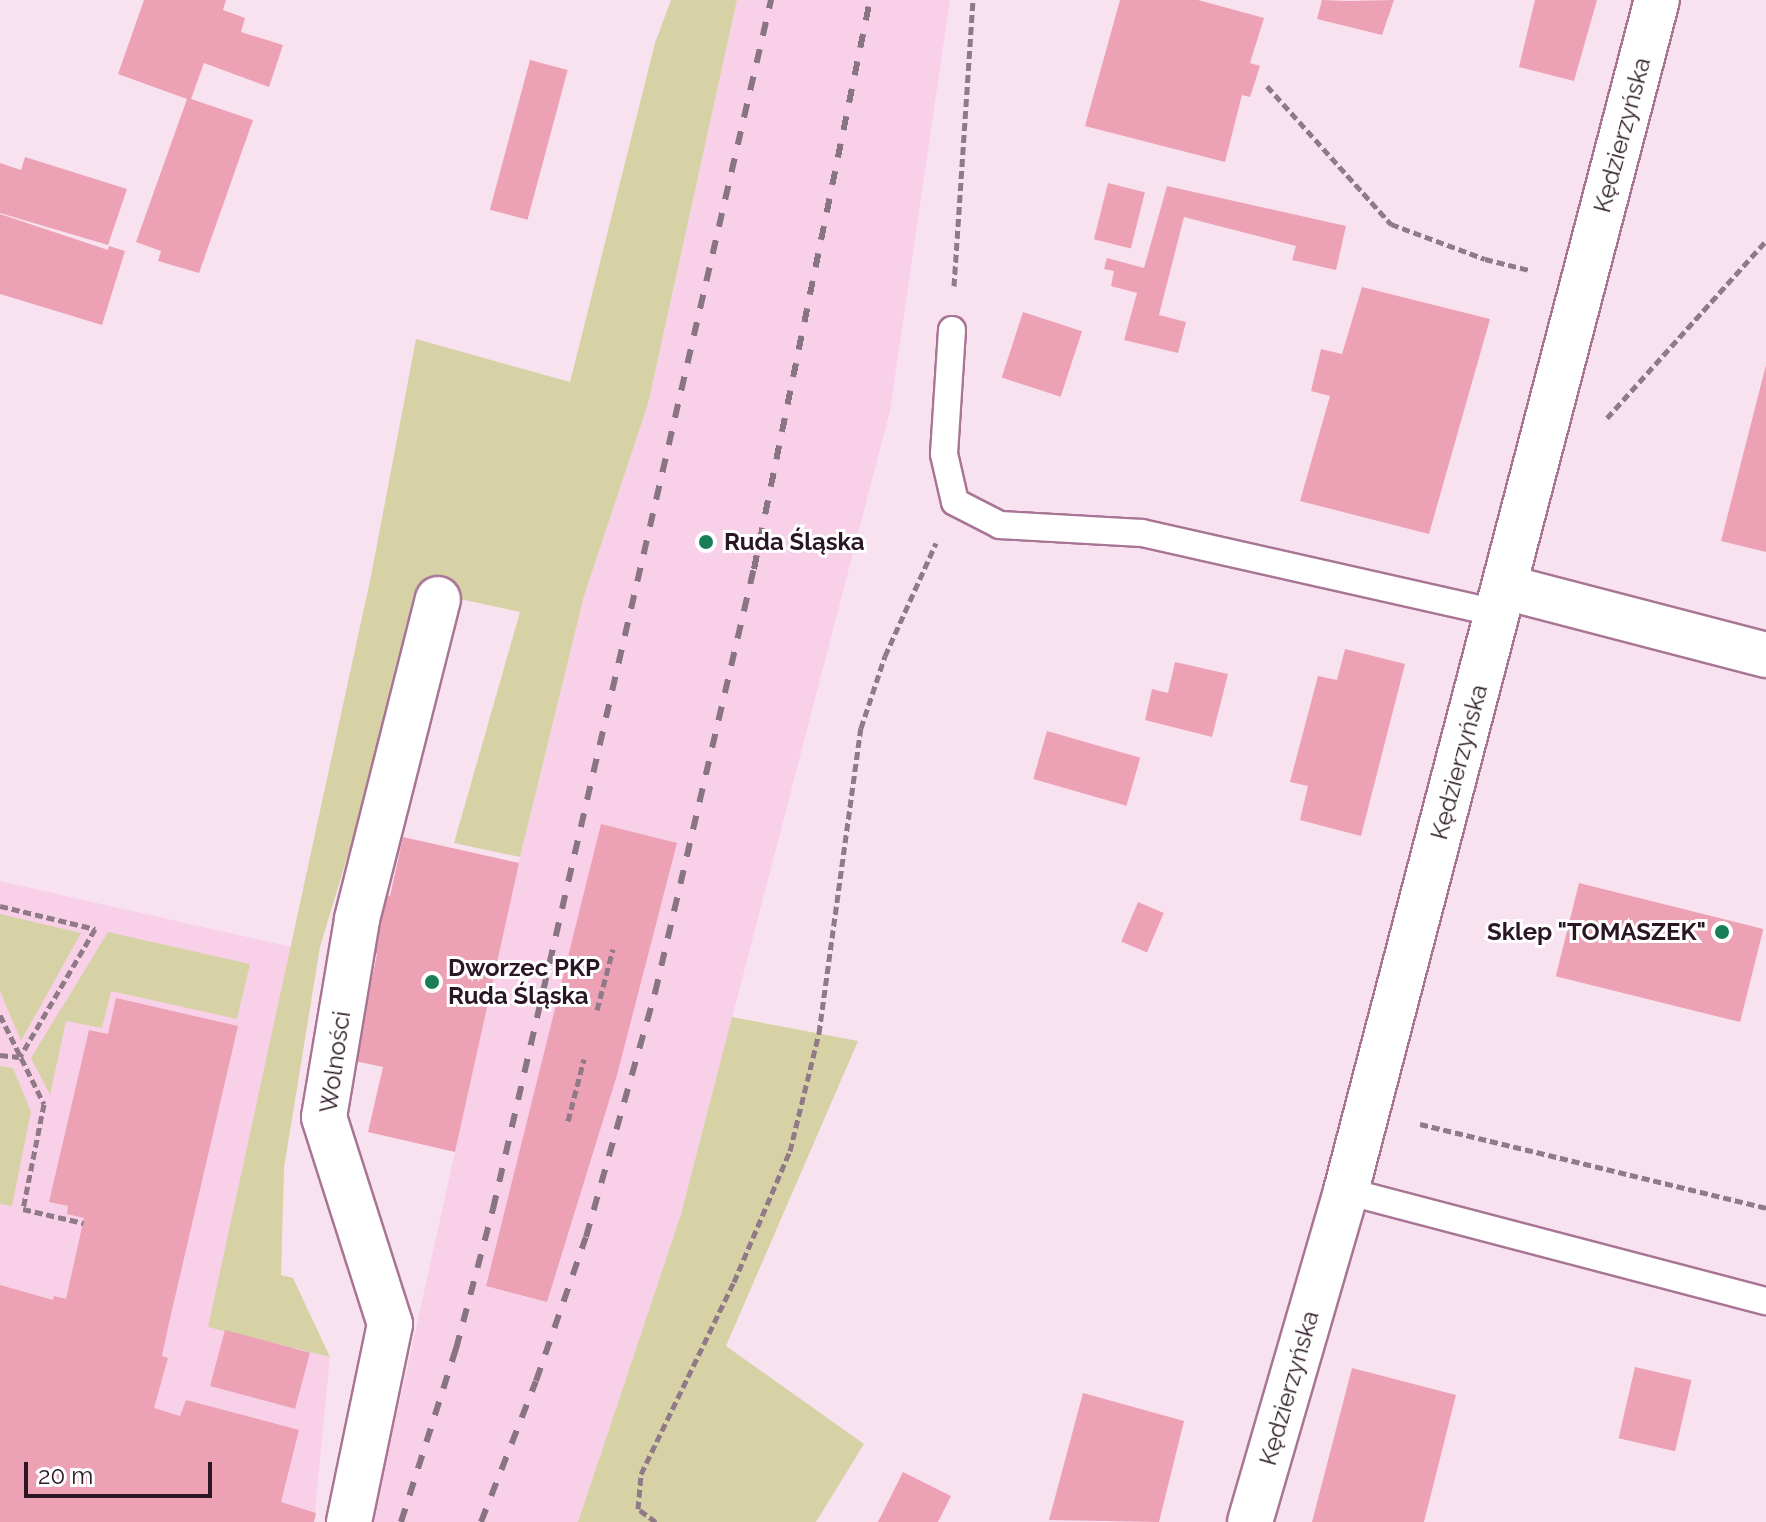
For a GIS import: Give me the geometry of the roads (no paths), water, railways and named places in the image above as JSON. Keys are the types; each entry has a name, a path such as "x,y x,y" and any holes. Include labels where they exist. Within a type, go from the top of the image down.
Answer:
{"street":[{"name":"Kędzierzyńska","path":"1250,1522 1346,1191 1657,0"},
{"name":"Wolności","path":"349,1522 390,1324 324,1117 360,906 438,599"},
{"path":"1502,600 1766,655"}],"lane":[{"path":"952,330 944,454 955,502 1000,525 1142,533 1502,600"},
{"path":"1346,1191 1766,1301"}],"railway":[{"path":"401,1522 456,1349 493,1209 771,0"},
{"path":"481,1522 536,1381 586,1237 655,993 754,569 870,0"}],"place":[{"name":"Ruda Śląska","path":"706,542"},
{"name":"Sklep \"TOMASZEK\"","path":"1722,932"},
{"name":"Dworzec PKP Ruda Śląska","path":"432,982"}]}
